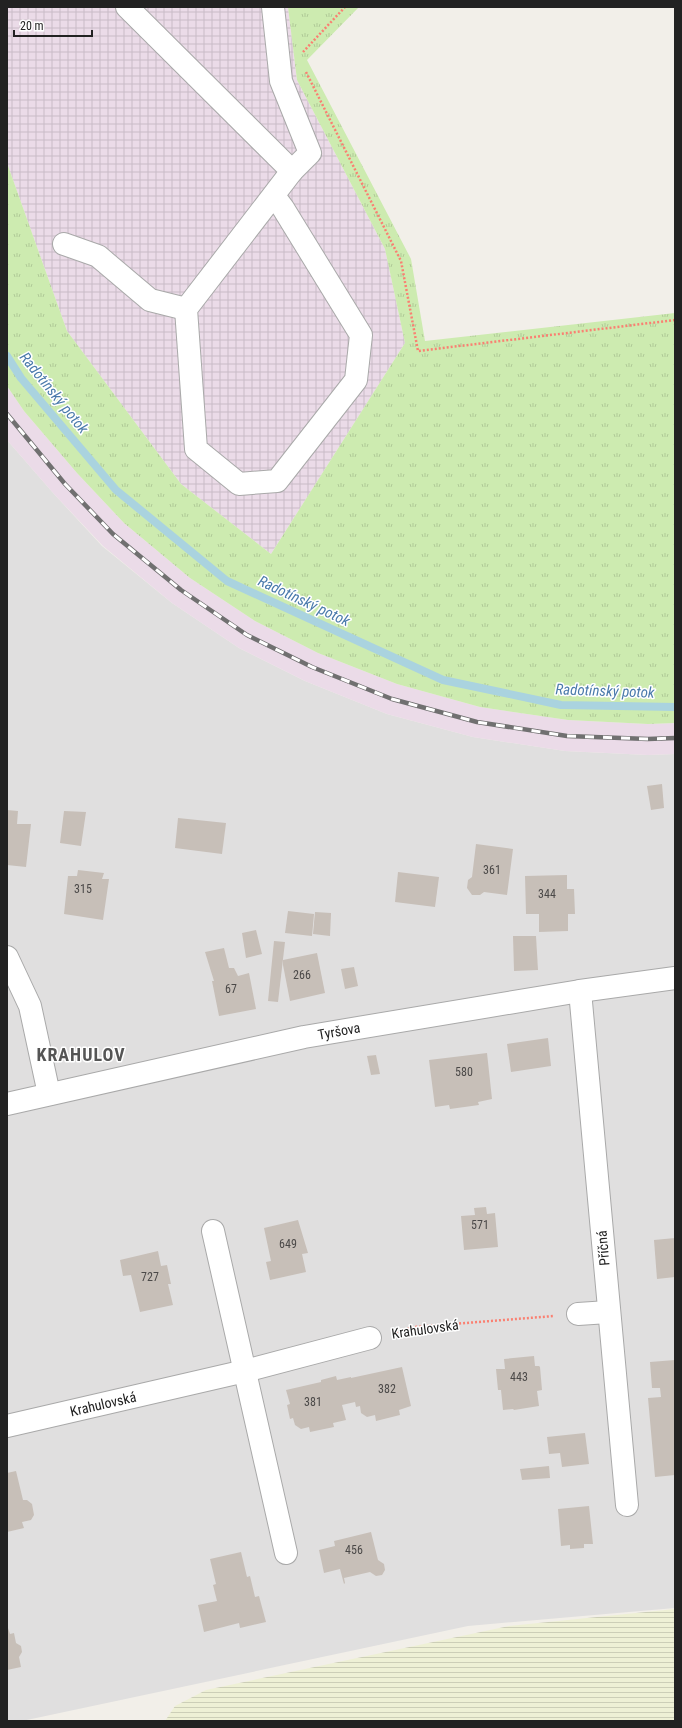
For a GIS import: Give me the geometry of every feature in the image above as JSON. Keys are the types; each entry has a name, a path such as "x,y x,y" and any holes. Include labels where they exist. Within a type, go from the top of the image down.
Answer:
{"street":[{"path":"127,7 292,172"},
{"path":"272,7 281,81 310,153 292,172 186,309 196,449 239,484 277,481 356,380 362,335 274,196"},
{"path":"64,244 98,256 150,300 186,309"},
{"path":"7,957 30,1006 49,1094"},
{"name":"Tyršova","path":"7,1104 304,1037 580,991 675,978"},
{"name":"Příčná","path":"580,991 626,1505"},
{"path":"213,1231 286,1553"},
{"path":"578,1314 608,1312"},
{"name":"Krahulovská","path":"7,1426 245,1371 370,1338"}],"path":[{"path":"303,52 345,7"},
{"path":"306,72 401,261 418,351 675,320"},
{"name":"Krahulovská","path":"370,1338 415,1327 578,1314"}],"shaded area":[{"path":"7,7 288,7 297,80 385,249 405,343 271,554 181,484 67,331 7,163"},
{"path":"7,386 24,411 77,473 124,523 190,578 255,621 318,653 397,684 480,707 568,720 648,724 675,723 675,754 648,755 565,751 473,737 387,714 305,681 239,648 172,603 103,546 54,494 7,440"},
{"path":"7,440 102,546 172,603 239,648 305,681 387,714 473,737 565,751 648,755 675,754 675,1608 468,1626 22,1721 7,1721"}],"green space":[{"path":"288,7 359,7 307,60 411,259 425,341 675,313 675,723 648,724 568,720 480,707 397,684 318,653 255,621 190,578 124,523 77,473 24,411 7,386 7,163 67,331 181,484 271,554 405,343 385,249 297,80"},
{"path":"675,1609 675,1721 165,1721 175,1706 206,1690 509,1626"}],"building":[{"path":"662,784 664,808 651,810 647,786"},
{"path":"7,810 18,811 17,824 31,824 26,867 7,865"},
{"path":"64,811 86,812 81,846 60,843"},
{"path":"178,818 226,823 222,854 175,848"},
{"path":"476,844 513,849 507,895 484,892 480,895 472,895 467,888 468,880 472,877"},
{"path":"78,870 104,873 102,879 109,879 103,920 64,914 68,876 77,876"},
{"path":"398,872 439,877 435,907 395,902"},
{"path":"567,875 567,889 574,889 575,914 568,914 568,931 539,932 539,914 526,914 525,876"},
{"path":"288,911 314,914 312,936 285,933"},
{"path":"315,912 331,913 330,936 313,934"},
{"path":"256,930 262,954 246,958 242,933"},
{"path":"513,936 536,936 538,970 514,971"},
{"path":"274,941 285,942 278,1002 268,1001"},
{"path":"224,948 229,968 234,968 238,976 249,973 256,1009 219,1016 212,981 214,981 205,952"},
{"path":"317,953 325,993 290,1001 283,960"},
{"path":"354,967 358,986 345,989 341,969"},
{"path":"548,1038 551,1066 511,1072 507,1044"},
{"path":"487,1053 492,1099 478,1102 479,1105 450,1109 449,1105 435,1107 429,1060"},
{"path":"376,1055 380,1074 371,1075 367,1056"},
{"path":"486,1207 487,1214 495,1213 498,1247 464,1250 461,1216 475,1215 474,1208"},
{"path":"298,1220 308,1253 302,1254 306,1272 270,1280 266,1262 271,1261 264,1228"},
{"path":"675,1238 675,1277 657,1279 654,1240"},
{"path":"158,1251 161,1266 167,1265 171,1284 168,1284 173,1305 140,1312 131,1275 123,1276 120,1260"},
{"path":"534,1356 535,1366 540,1367 542,1390 537,1391 539,1406 514,1410 503,1410 501,1390 498,1390 496,1369 505,1369 504,1359"},
{"path":"675,1360 675,1475 655,1477 648,1398 661,1397 660,1388 652,1388 650,1362"},
{"path":"402,1367 411,1406 399,1410 400,1415 376,1421 375,1415 367,1417 361,1413 360,1406 356,1407 355,1402 342,1405 346,1420 333,1423 334,1427 310,1432 309,1427 301,1429 295,1425 293,1418 290,1419 287,1405 290,1404 286,1390 321,1382 321,1380 336,1376 337,1380"},
{"path":"585,1433 589,1464 562,1467 560,1453 549,1454 547,1437"},
{"path":"549,1466 550,1478 522,1480 520,1469"},
{"path":"16,1471 23,1500 27,1500 32,1504 34,1515 31,1520 22,1522 24,1528 7,1532 7,1473"},
{"path":"589,1506 593,1544 584,1544 584,1548 570,1549 570,1545 561,1546 558,1509"},
{"path":"371,1532 378,1560 384,1564 385,1570 382,1575 376,1576 370,1572 344,1578 344,1584 340,1569 324,1573 319,1550 335,1546 334,1541"},
{"path":"241,1552 247,1577 250,1576 255,1597 259,1596 266,1622 240,1628 239,1623 204,1632 198,1605 217,1601 213,1585 216,1584 210,1559"},
{"path":"7,1625 10,1634 14,1633 16,1643 21,1646 22,1652 19,1657 21,1667 7,1670"}],"waterway":[{"name":"Radotínský potok","path":"7,356 21,378 116,490 227,581 443,680 561,705 675,707"}],"railway":[{"path":"7,414 65,484 113,534 181,590 247,635 312,667 392,699 477,722 567,736 648,739 675,738"}],"district":[{"name":"KRAHULOV","path":"81,1054"}]}
